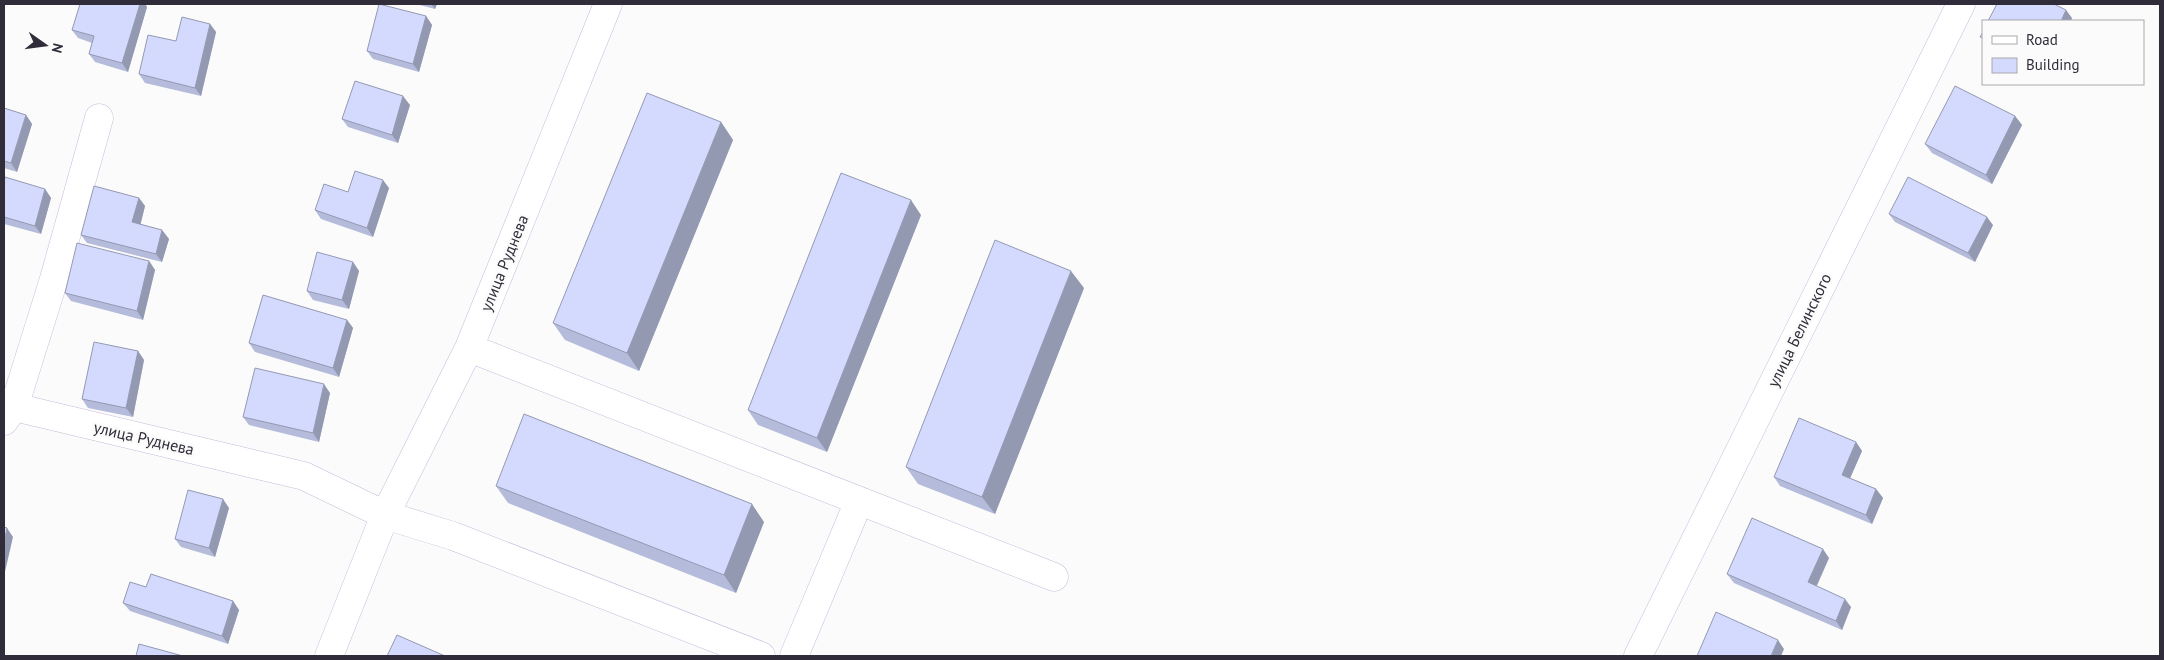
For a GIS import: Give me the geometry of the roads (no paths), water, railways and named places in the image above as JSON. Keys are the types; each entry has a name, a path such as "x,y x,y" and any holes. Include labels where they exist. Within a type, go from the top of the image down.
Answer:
{"street":[{"name":"улица Руднева","path":"329,656 385,514 470,348 608,4"},
{"name":"улица Белинского","path":"1638,656 1961,4"},
{"name":"улица Руднева","path":"99,118 9,414 304,476 385,514"},
{"path":"470,348 1054,577"},
{"path":"794,656 859,501"},
{"path":"385,514 452,536 761,656"}]}
